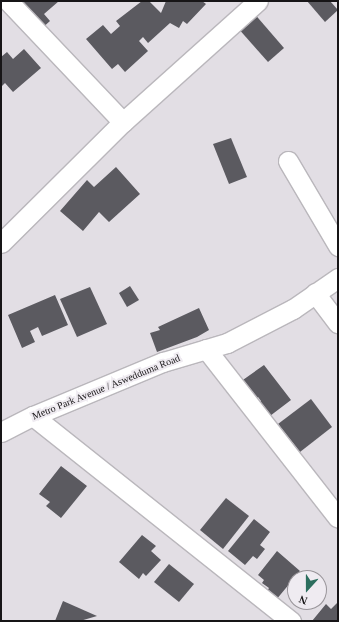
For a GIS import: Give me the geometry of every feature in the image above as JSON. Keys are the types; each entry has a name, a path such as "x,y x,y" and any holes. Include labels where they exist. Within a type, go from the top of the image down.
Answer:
{"street":[{"path":"8,1 123,122"},
{"path":"1,243 123,122 258,1"},
{"path":"288,161 338,246"},
{"name":"Metro Park Avenue / Aswedduma Road","path":"1,432 33,416 164,362 227,343 293,309 338,278"},
{"path":"315,293 338,323"},
{"path":"206,349 338,518"},
{"path":"33,416 291,621"}],"building":[{"path":"23,1 59,1 44,14 50,21 40,30 20,7 24,3"},
{"path":"142,1 149,1 161,13 166,1 202,1 206,4 187,24 183,21 179,28 170,23 148,43 143,37 139,41 148,51 125,72 118,64 112,69 86,39 103,25 111,34 120,26 116,21"},
{"path":"307,1 330,1 338,10 325,22"},
{"path":"253,12 284,48 268,62 237,27"},
{"path":"24,49 41,68 13,92 5,83 1,87 1,57 7,52 13,59"},
{"path":"231,138 247,177 229,184 213,144"},
{"path":"116,167 140,194 109,222 99,212 83,231 60,211 87,180 94,187"},
{"path":"130,286 139,300 127,307 119,293"},
{"path":"90,287 107,324 77,337 60,299"},
{"path":"55,295 68,325 42,336 38,327 30,331 35,342 22,348 8,315"},
{"path":"199,308 209,330 197,337 157,352 150,333 160,330 158,327"},
{"path":"264,365 291,400 266,419 256,405 261,401 258,397 254,401 240,382"},
{"path":"311,399 332,427 300,452 278,424"},
{"path":"61,466 87,486 61,518 46,506 50,502 39,494"},
{"path":"226,498 249,516 223,549 200,530"},
{"path":"254,519 270,532 260,545 265,549 257,559 253,556 245,565 228,551"},
{"path":"142,535 156,546 151,551 161,560 146,576 143,573 139,579 119,562"},
{"path":"277,551 299,570 287,570 287,587 276,600 267,591 269,588 262,583 264,580 258,575"},
{"path":"169,564 194,584 179,602 154,582"},
{"path":"63,601 97,616 80,621 55,621"},
{"path":"338,602 338,621 312,621 321,610 327,610 327,605 331,609"}]}
